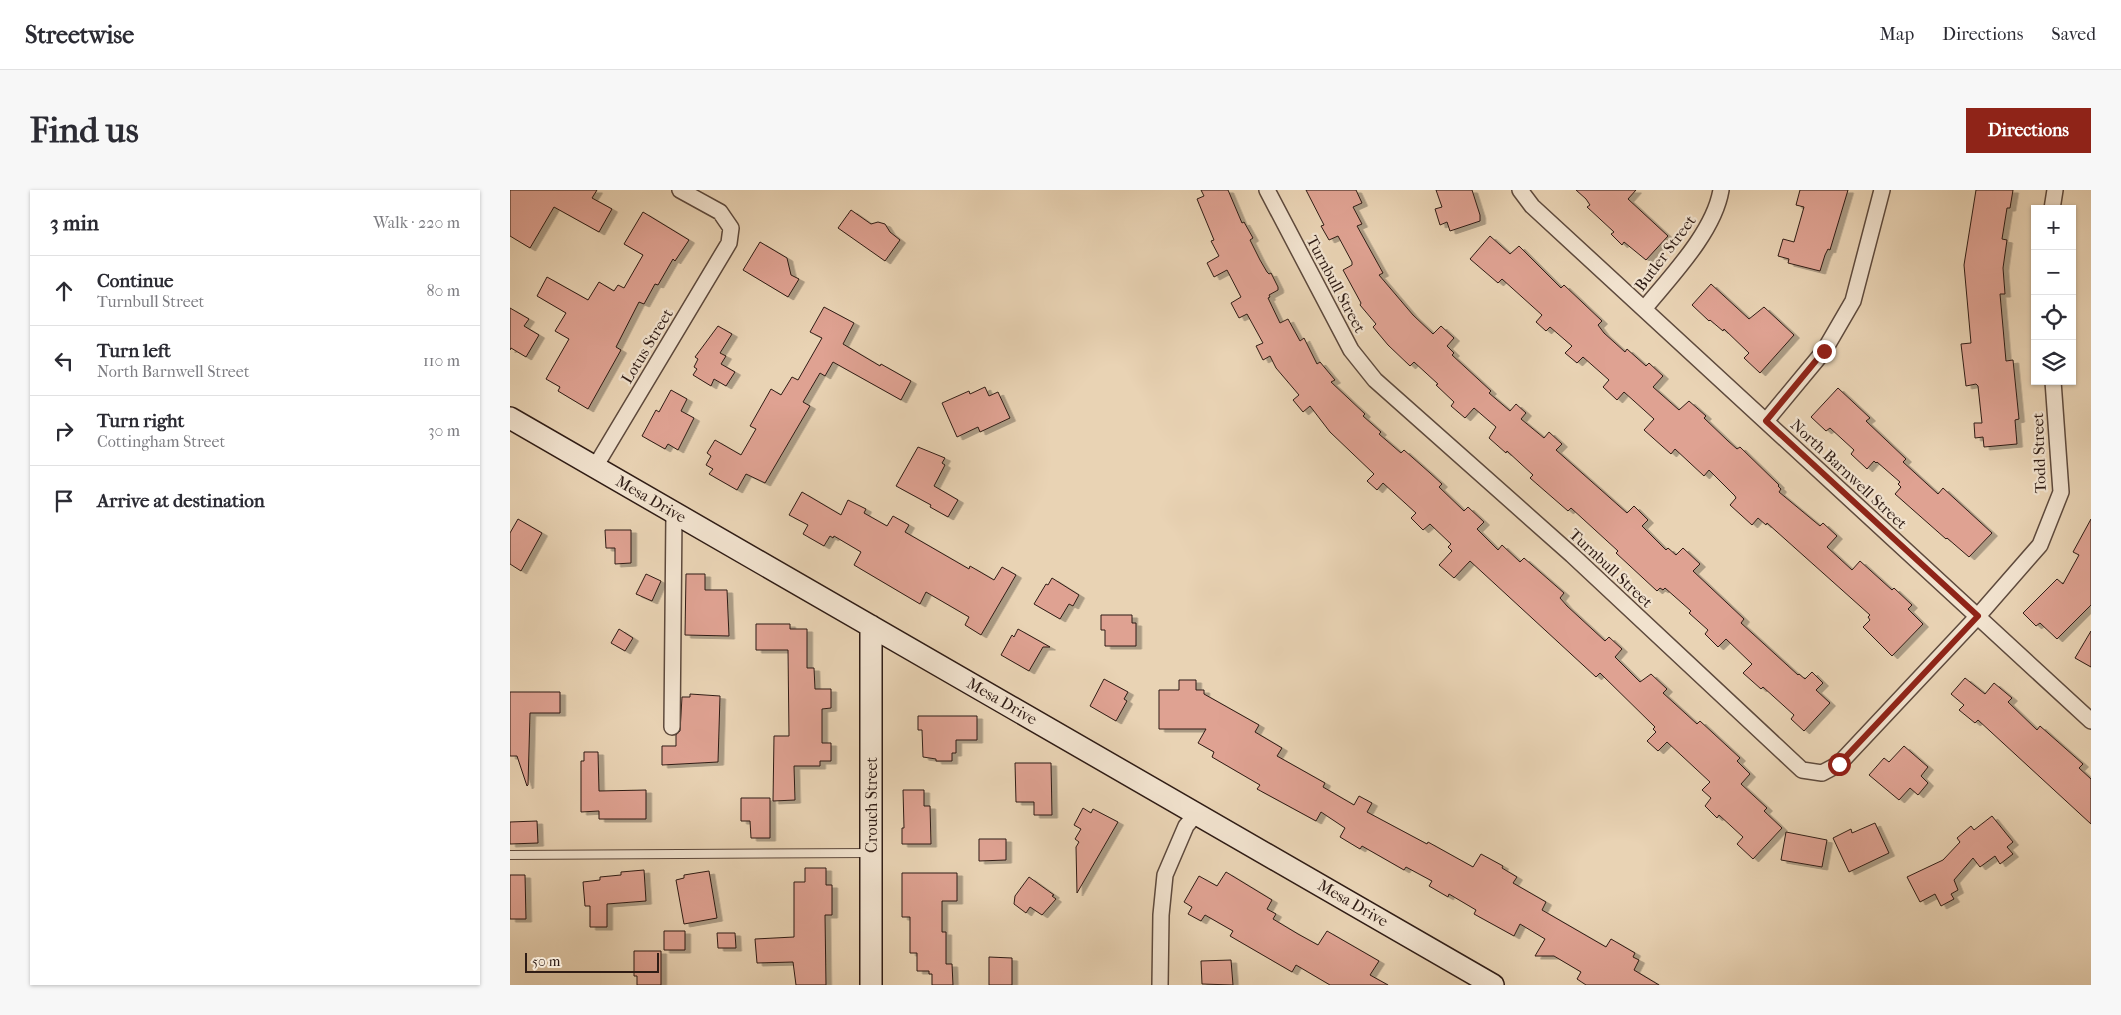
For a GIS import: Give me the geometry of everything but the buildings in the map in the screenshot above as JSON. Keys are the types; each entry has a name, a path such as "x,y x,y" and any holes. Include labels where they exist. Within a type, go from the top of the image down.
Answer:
{"main road":[{"name":"Mesa Drive","path":"510,418 1493,985"},
{"name":"Crouch Street","path":"872,626 872,985"}],"street":[{"name":"Lotus Street","path":"595,467 730,243 731,228 720,212 680,190"},
{"name":"Turnbull Street","path":"1267,190 1351,350 1375,380 1572,555 1802,770 1822,773 1839,764 1978,616"},
{"name":"North Barnwell Street","path":"1520,190 1532,206 2091,721"},
{"name":"Butler Street","path":"1644,309 1705,231 1718,207 1721,190"},
{"path":"1766,421 1824,351 1853,301 1882,190"},
{"path":"2053,205 2055,190"},
{"name":"Todd Street","path":"1978,616 2040,545 2061,492 2053,385"},
{"path":"672,727 674,513"},
{"path":"1160,985 1161,915 1165,875 1186,826 1197,813"}],"lane":[{"path":"510,855 872,853"}],"route":[{"path":"1824,351 1766,421 1978,616 1839,764"}]}
